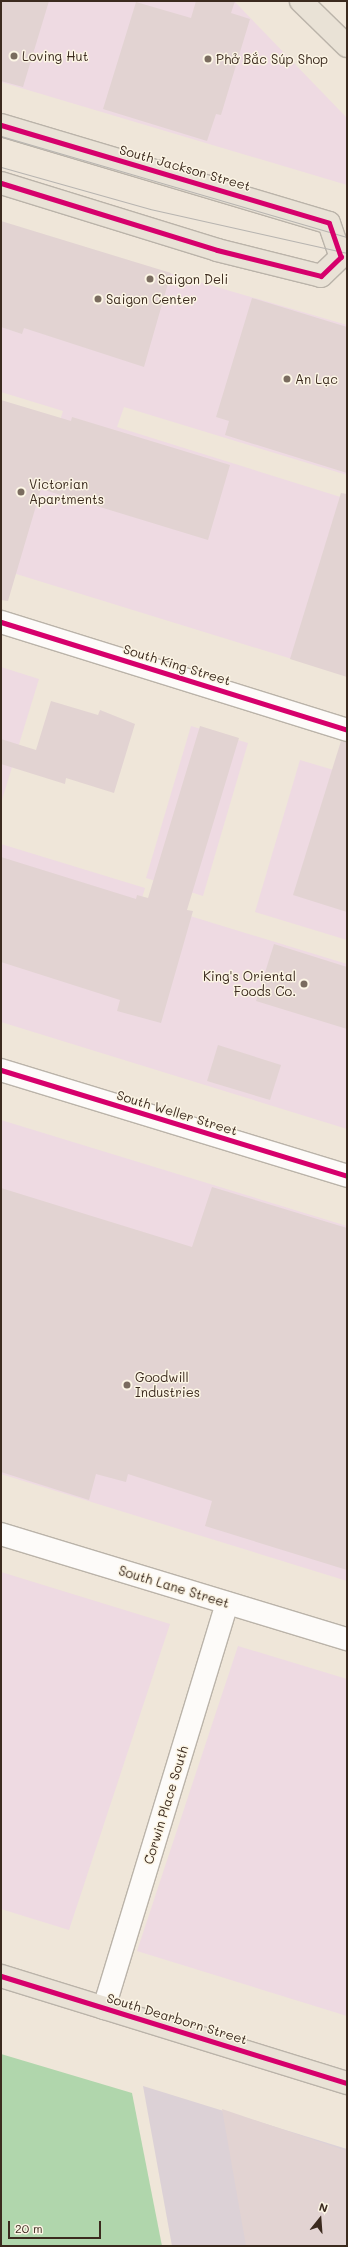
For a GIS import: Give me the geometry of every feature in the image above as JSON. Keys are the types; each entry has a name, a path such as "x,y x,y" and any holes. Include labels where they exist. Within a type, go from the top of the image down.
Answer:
{"main road":[{"path":"301,1 347,46"},
{"name":"South Jackson Street","path":"1,125 329,223 344,258 321,276 217,250 1,183"},
{"name":"South Dearborn Street","path":"1,1976 347,2083"}],"street":[{"name":"South King Street","path":"1,622 347,730"},
{"name":"South Weller Street","path":"1,1070 347,1176"},
{"name":"South Lane Street","path":"1,1534 347,1639"},
{"name":"Corwin Place South","path":"104,2008 228,1603"}],"shaded area":[{"path":"1,1 234,1 347,118 347,185 1,82"},
{"path":"1,224 347,325 347,475 124,407 117,427 347,499 347,676 13,573 63,411 1,392"},
{"path":"1,667 39,679 1,803"},
{"path":"191,726 248,743 203,896 146,878"},
{"path":"300,760 347,774 347,940 255,912"},
{"path":"1,844 145,888 141,901 347,964 347,1129 1,1022"},
{"path":"1,1120 347,1226 347,1581 1,1474"},
{"path":"1,1572 170,1624 69,1930 1,1909"},
{"path":"238,1646 347,1679 347,2016 137,1951"},
{"path":"143,2086 347,2149 347,2246 172,2246"}],"green space":[{"path":"1,2054 132,2093 162,2246 1,2246"}],"building":[{"path":"1,1 49,1 23,87 1,81"},
{"path":"196,1 235,1 231,13 250,19 221,115 216,114 207,141 103,109 136,2 191,18"},
{"name":"Saigon Center","path":"1,221 171,273 144,367 24,328 22,334 1,327"},
{"name":"An Lạc","path":"252,298 347,327 347,473 225,435 229,421 216,417"},
{"path":"1,400 71,421 72,417 230,465 208,540 41,489 8,601 1,600"},
{"path":"341,493 347,494 347,677 290,659"},
{"path":"51,701 98,715 100,710 135,724 114,793 66,778 65,784 1,764 1,739 36,750"},
{"path":"200,726 239,738 187,910 193,911 161,1023 117,1011 120,1000 1,962 1,857 136,899 137,895 148,898"},
{"path":"341,741 347,742 347,912 293,895"},
{"name":"King's Oriental Foods Co.","path":"274,944 347,967 347,1029 256,1001"},
{"path":"218,1045 281,1065 270,1100 207,1081"},
{"name":"Goodwill Industries","path":"212,1187 347,1228 347,1570 205,1526 212,1501 128,1474 126,1482 96,1474 89,1500 1,1472 1,1188 192,1247"},
{"path":"222,2109 347,2151 347,2246 246,2246"}],"tram line":[{"path":"1,136 347,237"},
{"path":"1,167 150,209 347,253"}],"cycle path":[{"path":"1,125 329,223 341,257"},
{"path":"1,183 217,250 321,276 341,257"},
{"path":"1,622 347,730"},
{"path":"1,1070 347,1176"},
{"path":"1,1976 347,2083"}],"place":[{"name":"Loving Hut","path":"14,56"},
{"name":"Phở Bắc Súp Shop","path":"208,59"},
{"name":"Saigon Deli","path":"150,279"},
{"name":"Saigon Center","path":"98,299"},
{"name":"An Lạc","path":"287,379"},
{"name":"Victorian Apartments","path":"21,492"},
{"name":"King's Oriental Foods Co.","path":"304,984"},
{"name":"Goodwill Industries","path":"127,1385"}]}
